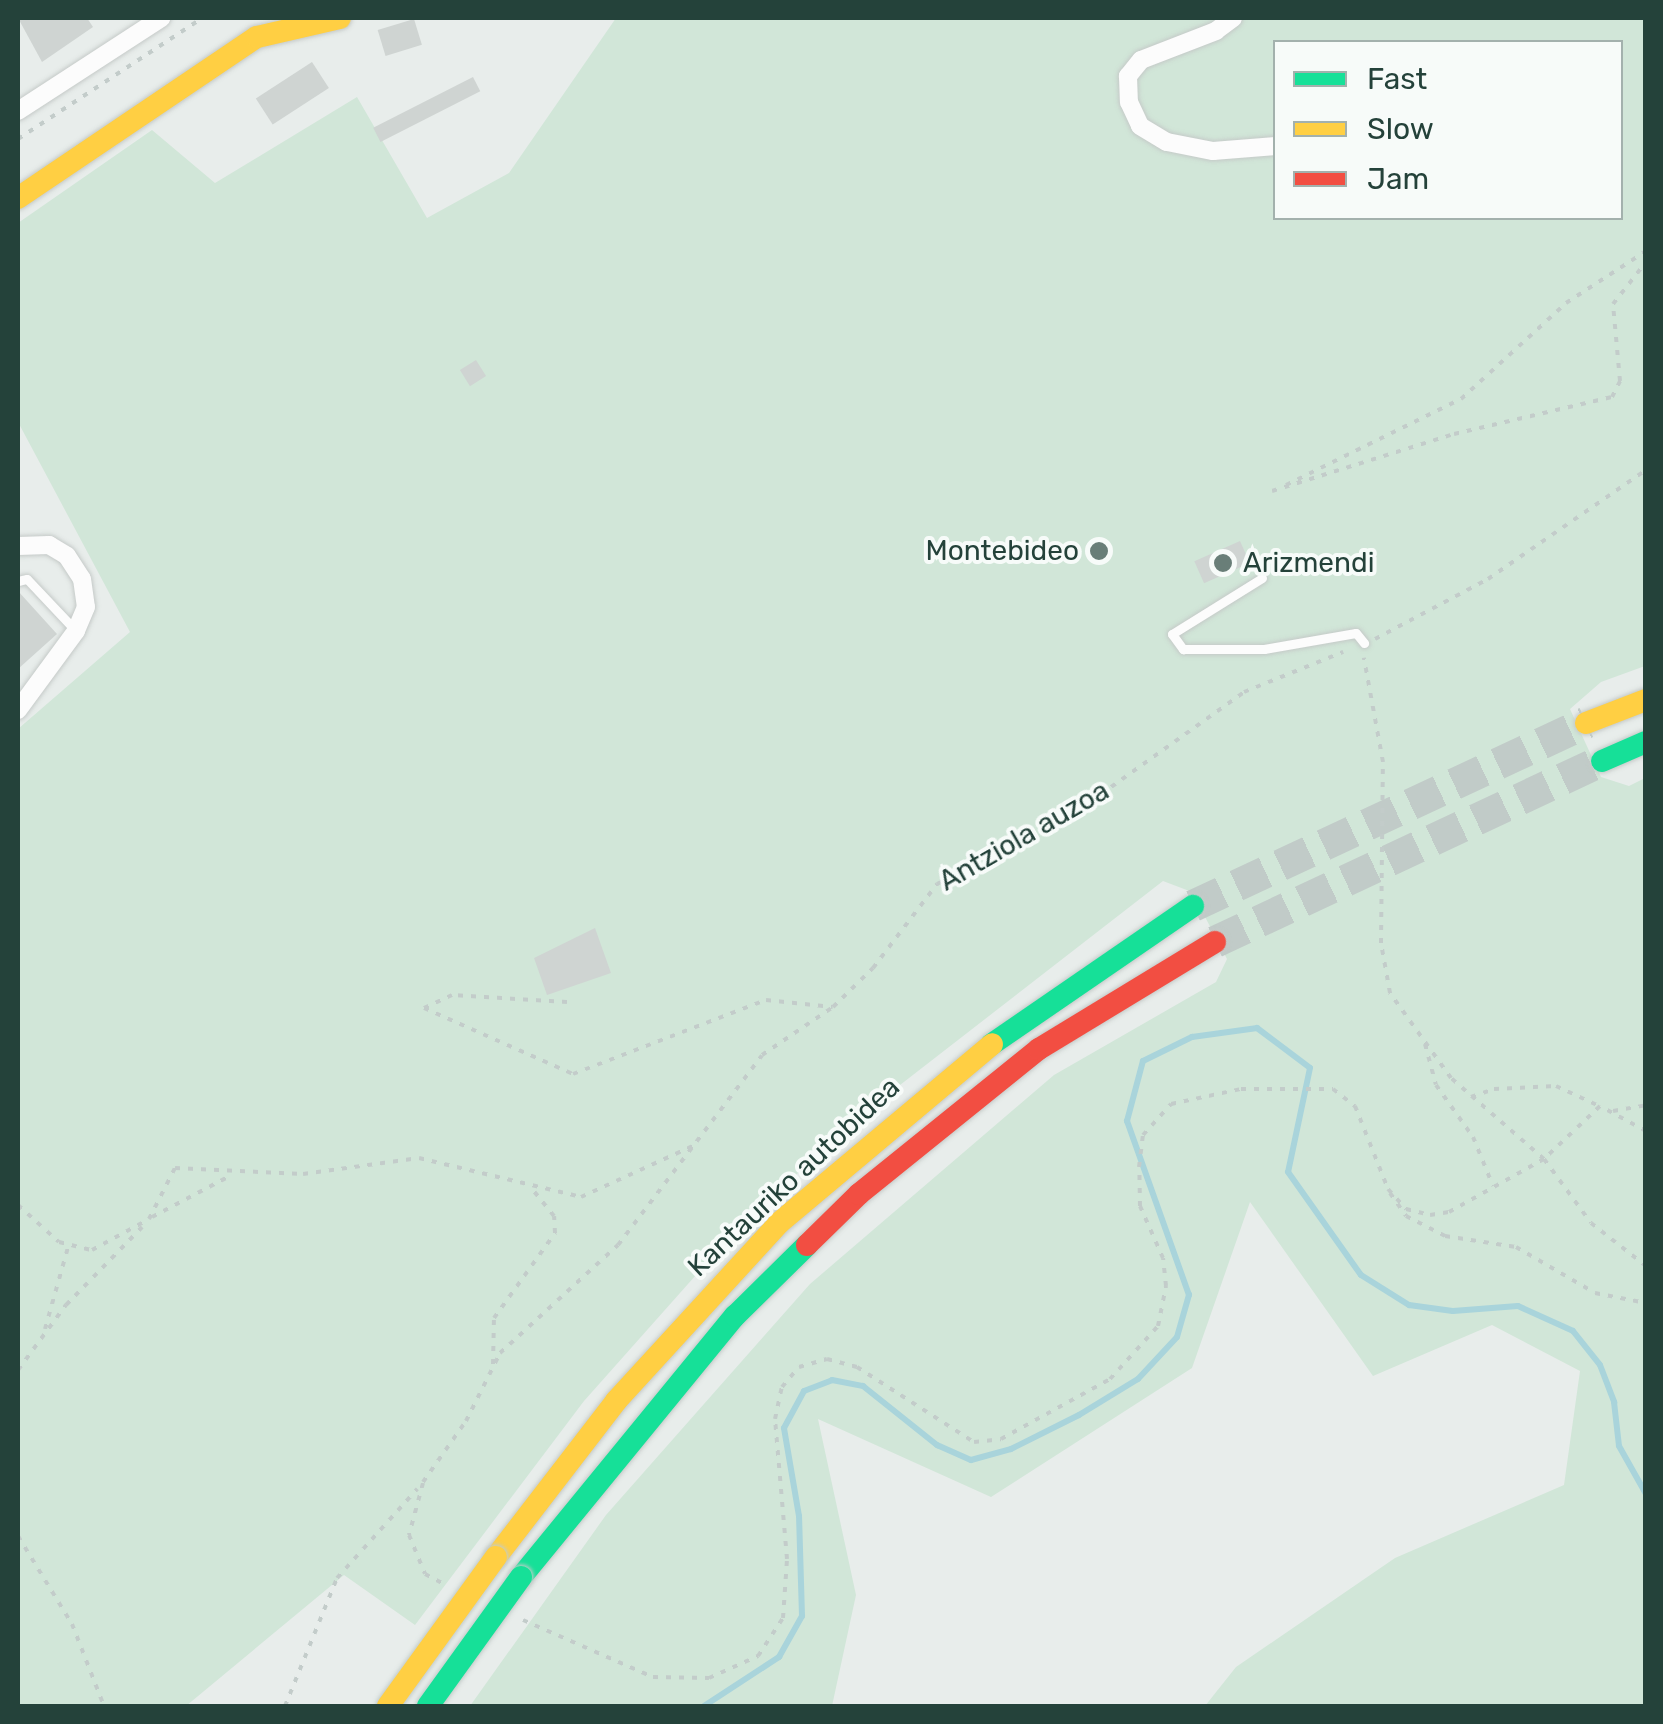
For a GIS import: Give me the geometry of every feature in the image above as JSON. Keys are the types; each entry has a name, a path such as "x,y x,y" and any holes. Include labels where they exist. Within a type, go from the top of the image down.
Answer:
{"main road":[{"path":"18,198 257,37 340,18"},
{"path":"1586,723 1646,700"},
{"path":"1602,761 1646,742"},
{"name":"Kantauriko autobidea","path":"388,1706 496,1556 616,1401 779,1223 920,1099 1019,1023 1193,906"},
{"name":"Kantauriko autobidea","path":"428,1706 521,1578 735,1316 859,1194 1039,1050 1215,942"}],"street":[{"path":"18,112 161,18"},
{"path":"1233,18 1216,31 1142,60 1128,76 1129,102 1140,126 1167,142 1212,151 1273,146"},
{"path":"18,546 49,545 67,556 82,579 86,608 76,632 18,710"}],"lane":[{"path":"1262,578 1172,634 1183,650 1264,649 1356,633 1364,644"},
{"path":"18,581 27,580 76,632"}],"path":[{"path":"18,139 202,18"},
{"path":"1646,250 1566,303 1461,399 1272,491 1454,434 1612,397 1620,381 1613,304 1646,262"},
{"name":"Antziola auzoa","path":"421,1485 466,1421 494,1366 527,1323 618,1246 762,1055 833,1007 873,968 937,884 1069,817 1244,692 1420,620 1488,580 1646,470"},
{"path":"1364,644 1386,803 1381,943 1390,993 1471,1097 1544,1159 1591,1223 1646,1266"},
{"path":"567,1002 452,996 424,1008 573,1074 766,1000 833,1007"},
{"path":"1424,1040 1428,1069 1473,1137 1493,1186"},
{"path":"1471,1097 1494,1088 1556,1086 1646,1131"},
{"path":"505,1612 653,1677 709,1678 758,1656 783,1618 788,1576 774,1444 778,1400 789,1376 812,1362 841,1361 974,1442 1001,1439 1110,1379 1158,1326 1166,1286 1140,1206 1139,1167 1144,1136 1171,1104 1241,1090 1333,1088 1355,1106 1388,1189 1406,1216 1444,1236 1516,1247 1596,1293 1646,1303"},
{"path":"1600,1106 1629,1113 1636,1104 1646,1105"},
{"path":"1388,1189 1406,1209 1430,1215 1450,1212 1544,1159 1600,1106"},
{"path":"18,1370 43,1334 149,1219 175,1168 233,1175 303,1174 419,1158 581,1198 695,1145"},
{"path":"18,1206 68,1247 92,1250 233,1175"},
{"path":"494,1366 494,1318 555,1232 554,1216 530,1188"},
{"path":"43,1334 68,1247"},
{"path":"421,1485 409,1536 425,1574 453,1589"},
{"path":"285,1706 338,1578 421,1485"},
{"path":"18,1536 72,1624 104,1706"}],"green space":[{"path":"616,18 1645,18 1645,666 1601,682 1570,709 1601,777 1629,786 1645,778 1645,1706 1205,1706 1236,1667 1395,1558 1564,1485 1580,1371 1492,1325 1373,1376 1250,1202 1192,1368 991,1497 818,1419 856,1595 832,1706 470,1706 606,1515 810,1284 1054,1075 1216,982 1227,959 1192,892 1163,881 842,1130 712,1257 584,1401 415,1625 344,1575 186,1706 18,1706 18,729 130,632 18,422 18,223 152,130 215,183 357,97 427,218 509,173"}],"building":[{"path":"18,18 87,18 93,27 42,62"},
{"path":"414,19 422,45 386,56 378,30"},
{"path":"312,62 329,88 273,124 256,98"},
{"path":"473,77 480,91 380,142 373,128"},
{"path":"476,360 486,376 470,386 460,370"},
{"name":"Arizmendi","path":"1240,541 1250,563 1204,583 1194,561"},
{"path":"18,591 57,634 18,669"},
{"path":"595,928 611,973 547,995 534,958"}],"waterway":[{"path":"704,1706 779,1657 802,1616 799,1516 784,1428 804,1391 832,1380 863,1386 937,1445 971,1460 1011,1449 1079,1415 1138,1379 1177,1337 1189,1295 1127,1121 1143,1061 1192,1037 1257,1028 1310,1068 1288,1172 1361,1275 1409,1305 1453,1311 1518,1306 1573,1331 1600,1365 1614,1402 1619,1446 1646,1494"}],"tunnel":[{"path":"1193,906 1586,723"},
{"path":"1215,942 1602,761"}],"traffic: fast":[{"path":"1602,761 1646,742"},
{"path":"992,1044 1193,906"},
{"path":"521,1577 735,1316 807,1245"},
{"path":"428,1706 521,1577"}],"traffic: slow":[{"path":"18,198 257,37 340,18"},
{"path":"1586,723 1646,700"},
{"path":"496,1557 616,1401 779,1223 992,1044"},
{"path":"388,1706 496,1557"}],"traffic: jam":[{"path":"807,1245 859,1194 1039,1049 1215,942"}],"place":[{"name":"Montebideo","path":"1099,551"},
{"name":"Arizmendi","path":"1223,563"}]}
